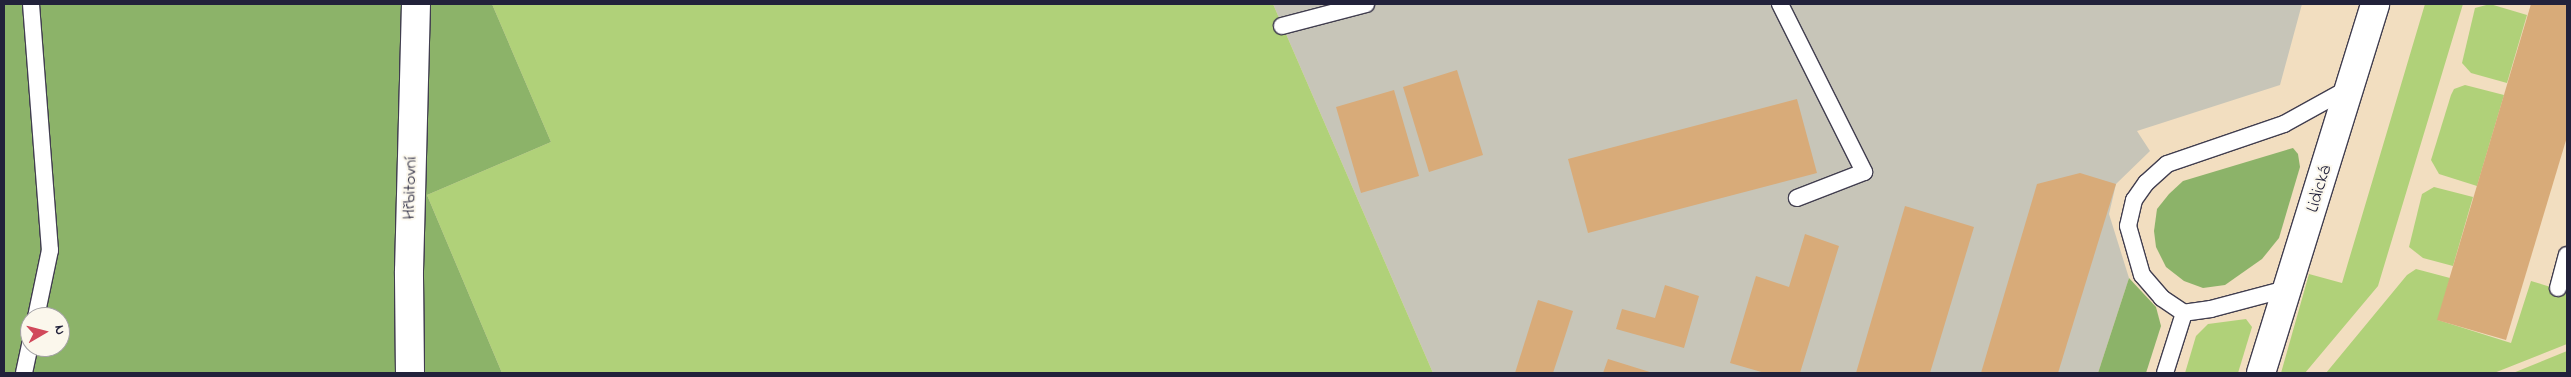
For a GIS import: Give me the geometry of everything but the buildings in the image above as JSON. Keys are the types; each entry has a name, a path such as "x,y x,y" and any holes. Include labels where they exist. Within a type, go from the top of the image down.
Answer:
{"street":[{"name":"Hřbitovní","path":"410,373 409,270 416,4"},
{"name":"Lidická","path":"2261,373 2290,288 2375,4"}],"lane":[{"path":"31,4 50,250 38,307"},
{"path":"1282,26 1366,4"},
{"path":"1780,4 1864,172 1797,198"},
{"path":"2184,313 2155,290 2142,275 2134,257 2128,226 2134,200 2146,183 2167,164 2284,124 2351,87"},
{"path":"2558,288 2567,255"},
{"path":"2184,313 2290,288"},
{"path":"2165,373 2184,313"},
{"path":"24,373 27,357"}],"shaded area":[{"path":"1273,4 2302,4 2280,85 2137,131 2150,151 2116,184 2109,214 2129,278 2098,373 1433,373"}],"green space":[{"path":"4,4 492,4 551,142 427,195 502,373 4,373"},
{"path":"492,4 1273,4 1433,373 502,373 427,195 551,142"},
{"path":"2425,4 2463,4 2378,286 2305,373 2281,373 2309,274 2342,283"},
{"path":"2490,4 2527,15 2507,83 2471,73 2462,63 2475,8"},
{"path":"2465,85 2504,95 2477,186 2439,174 2431,160 2451,95 2454,89"},
{"path":"2293,148 2298,154 2300,167 2279,238 2262,259 2225,285 2203,288 2184,281 2166,267 2156,247 2154,231 2157,209 2169,194 2183,181"},
{"path":"2434,187 2473,197 2453,266 2423,258 2409,247 2422,194"},
{"path":"2416,269 2450,278 2438,320 2511,343 2531,281 2567,292 2567,344 2494,373 2326,373 2407,275"},
{"path":"2129,278 2156,307 2161,326 2146,373 2098,373"},
{"path":"2246,319 2252,327 2238,373 2185,373 2196,336 2208,324"},
{"path":"2567,351 2567,373 2513,373"}]}
